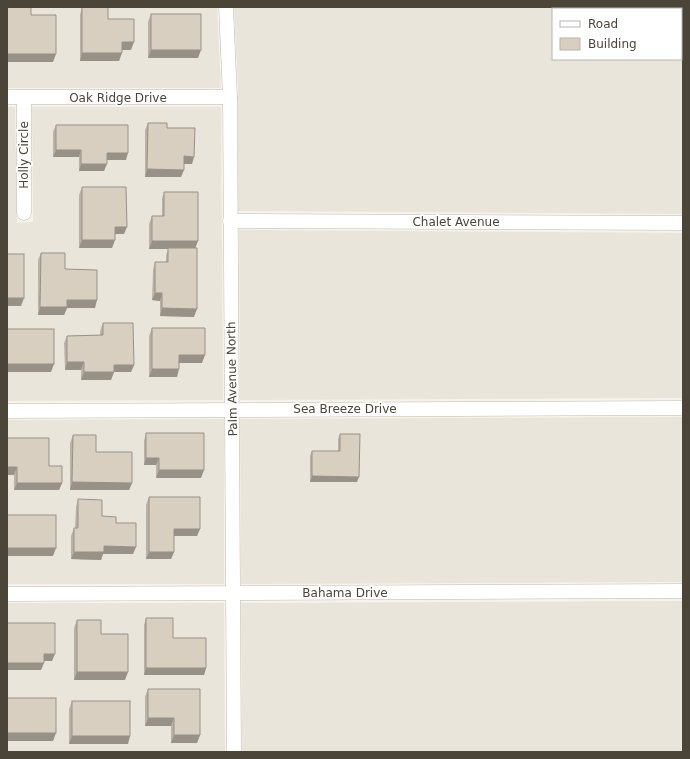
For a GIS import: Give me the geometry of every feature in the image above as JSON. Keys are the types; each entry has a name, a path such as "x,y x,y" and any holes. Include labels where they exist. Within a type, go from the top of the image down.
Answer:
{"street":[{"name":"Palm Avenue North","path":"226,7 230,97 234,752"},
{"name":"Oak Ridge Drive","path":"7,98 230,97"},
{"name":"Holly Circle","path":"24,98 24,213"},
{"name":"Chalet Avenue","path":"230,221 683,223"},
{"name":"Sea Breeze Drive","path":"7,410 683,408"},
{"name":"Bahama Drive","path":"7,594 683,591"}],"shaded area":[{"path":"7,7 217,7 221,88 7,88"},
{"path":"234,7 683,7 683,214 238,211 238,88"},
{"path":"7,107 15,107 17,223 33,222 32,107 221,107 223,400 7,401"},
{"path":"239,230 683,233 683,398 240,400"},
{"path":"683,417 683,582 241,584 240,419"},
{"path":"224,419 224,584 7,584 7,420"},
{"path":"683,601 683,752 242,752 241,603"},
{"path":"7,603 224,603 225,752 7,752"}],"building":[{"path":"7,7 31,7 31,15 56,15 56,54 7,54"},
{"path":"82,7 108,7 108,19 134,19 134,42 122,42 122,53 82,53"},
{"path":"151,14 201,14 201,50 151,50"},
{"path":"148,123 167,123 167,128 195,128 194,157 184,156 184,170 147,169"},
{"path":"56,125 128,125 128,153 107,153 107,164 81,164 81,150 56,150"},
{"path":"82,187 126,187 127,227 115,227 115,240 82,240"},
{"path":"164,192 198,192 198,241 152,241 152,216 164,216"},
{"path":"168,248 197,248 197,309 162,308 162,293 155,293 155,262 168,262"},
{"path":"41,253 65,253 65,269 97,270 97,300 67,300 67,307 40,307"},
{"path":"7,254 24,254 24,298 7,298"},
{"path":"103,323 133,323 134,365 114,365 114,372 84,372 84,362 67,362 67,336 103,335"},
{"path":"152,328 205,328 205,355 179,355 179,369 152,369"},
{"path":"7,329 54,329 54,364 7,364"},
{"path":"146,433 204,433 204,470 159,470 159,458 146,458"},
{"path":"340,434 360,434 359,477 312,476 312,451 340,451"},
{"path":"73,435 96,435 96,452 132,452 132,483 72,482"},
{"path":"7,438 49,438 49,466 62,466 62,483 17,483 17,467 7,467"},
{"path":"149,497 200,497 200,529 174,529 174,552 149,552"},
{"path":"78,499 102,500 102,516 116,517 116,523 136,523 136,547 104,546 104,552 74,552 74,528 78,528"},
{"path":"7,515 56,515 56,548 7,548"},
{"path":"146,618 173,618 173,638 206,638 206,668 146,668"},
{"path":"77,620 101,620 101,634 128,634 128,672 77,672"},
{"path":"7,623 55,623 55,654 44,654 44,663 7,663"},
{"path":"148,689 200,689 200,735 174,735 174,718 148,718"},
{"path":"7,698 56,698 56,733 7,733"},
{"path":"72,701 130,701 130,736 72,736"}]}
